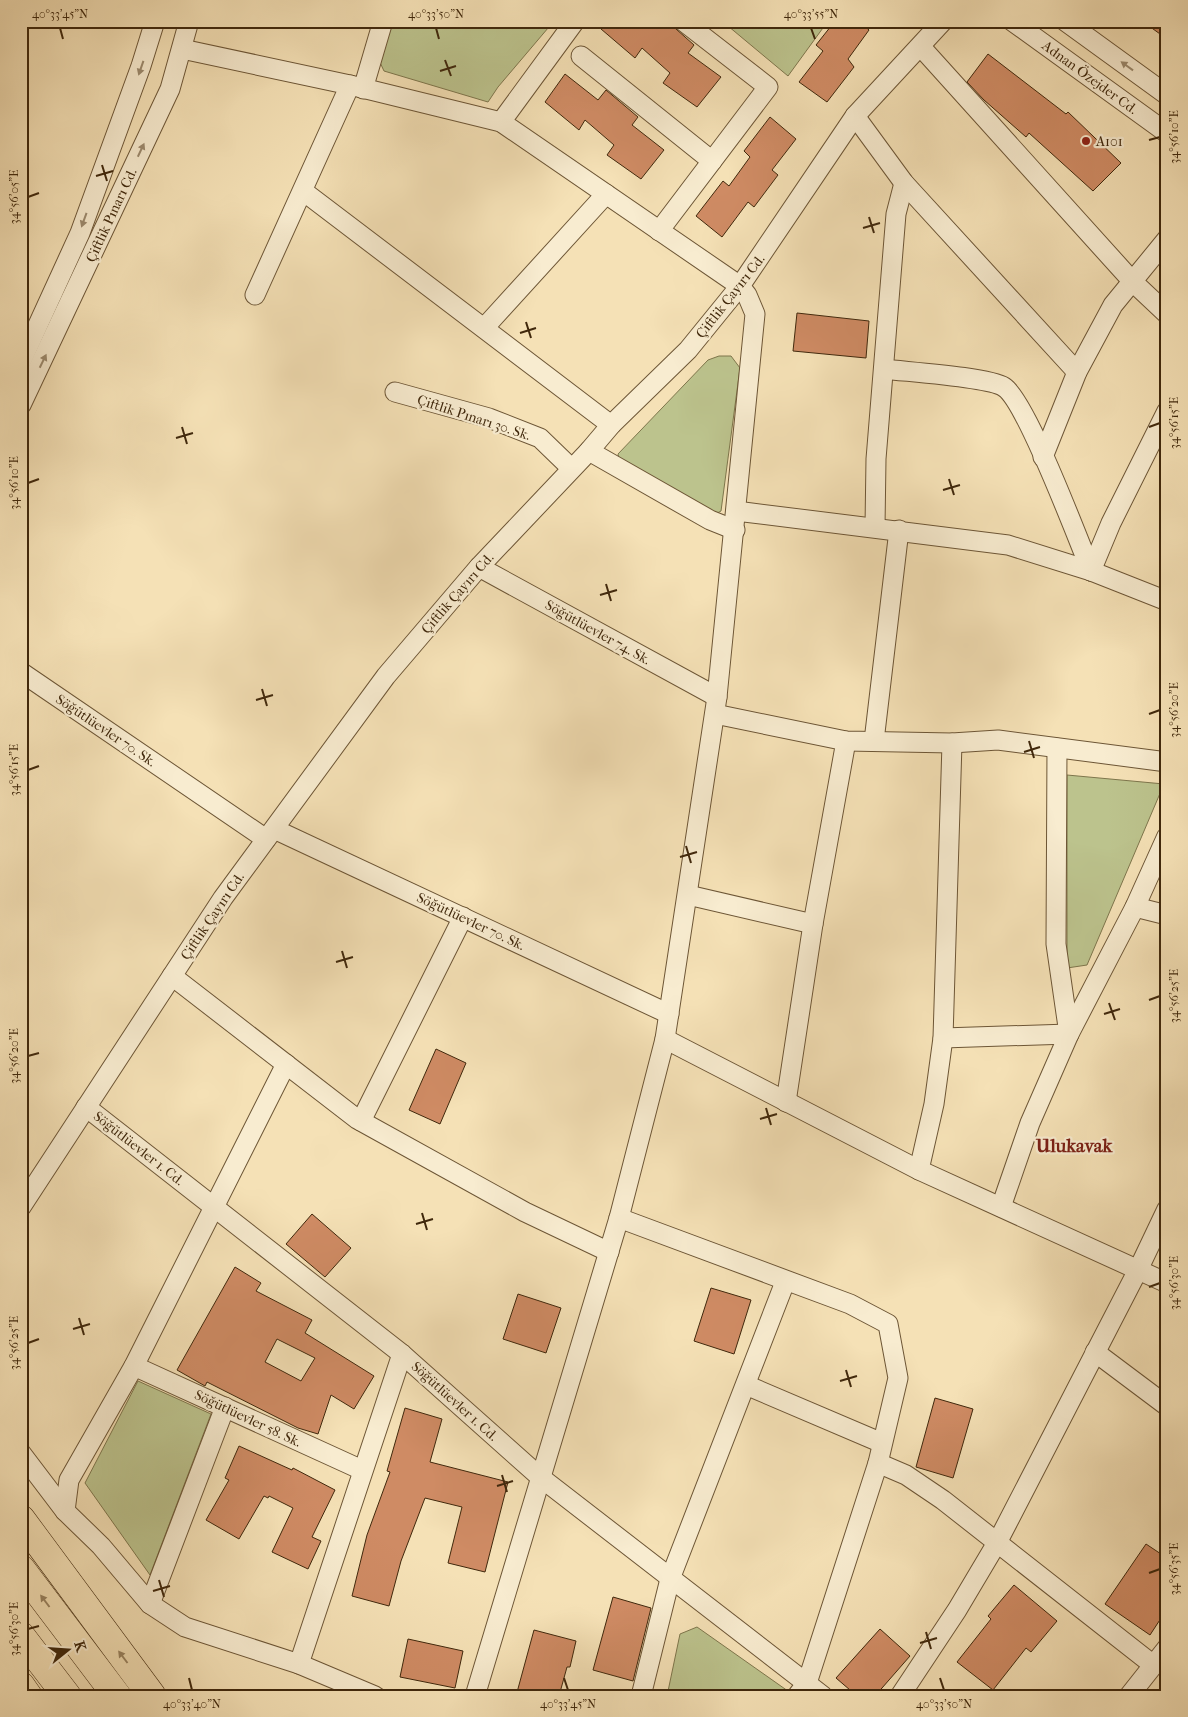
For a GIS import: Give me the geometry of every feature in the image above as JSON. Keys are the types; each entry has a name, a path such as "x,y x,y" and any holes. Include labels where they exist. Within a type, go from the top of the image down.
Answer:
{"highway":[{"path":"21,1519 152,1696"},
{"path":"21,1569 117,1696"},
{"path":"21,1636 67,1696"},
{"path":"21,1686 28,1696"}],"street":[{"name":"Çiftlik Pınarı Cd.","path":"21,362 80,234 142,66 156,21"},
{"name":"Çiftlik Pınarı Cd.","path":"21,405 170,89 190,21"},
{"path":"256,295 303,191 357,87 383,21"},
{"path":"501,122 575,21"},
{"path":"659,231 768,87 683,21"},
{"name":"Çiftlik Çayırı Cd.","path":"21,1207 223,898 386,676 479,567 589,451 610,425 688,350 740,286 855,116 921,47 943,21"},
{"name":"Adnan Özejder Cd.","path":"1012,21 1167,133"},
{"path":"1064,21 1167,95"},
{"path":"921,47 1133,282 1167,314"},
{"path":"182,49 357,87 501,122 740,286 747,294 754,314 735,530 716,706 665,1039 619,1218 476,1696"},
{"path":"581,56 712,161"},
{"path":"855,116 904,183 1077,372"},
{"path":"875,527 876,459 896,214 904,183"},
{"path":"303,191 610,425"},
{"path":"484,328 606,194"},
{"path":"1043,457 1077,372 1113,305 1167,239"},
{"path":"884,369 992,382 1004,387 1017,402 1043,457 1091,571"},
{"name":"Çiftlik Pınarı 30. Sk.","path":"395,392 489,418 540,438 571,468"},
{"path":"1091,571 1111,523 1167,412"},
{"path":"589,451 710,520 735,530"},
{"path":"736,511 1008,545 1091,571 1167,601"},
{"path":"874,741 899,530"},
{"name":"Söğütlüevler 74. Sk.","path":"479,567 716,706 846,740 952,743 998,740 1167,762"},
{"name":"Söğütlüevler 70. Sk.","path":"21,672 270,834 463,917 669,1014"},
{"path":"786,1102 813,924 846,740"},
{"path":"919,1170 934,1104 943,1038 952,743"},
{"path":"1057,748 1056,944 1069,1034"},
{"path":"1001,1207 1030,1123 1069,1034 1135,907 1167,836"},
{"path":"688,895 813,924"},
{"path":"1135,907 1167,915"},
{"path":"361,1121 463,917"},
{"path":"172,976 361,1121 525,1212 609,1252"},
{"path":"943,1038 1069,1034"},
{"path":"665,1039 919,1170 1167,1283"},
{"path":"65,1510 69,1480 134,1366 216,1207 286,1064"},
{"name":"Söğütlüevler 1. Cd.","path":"86,1107 402,1354 540,1477 670,1579 802,1689 824,1696"},
{"path":"900,1696 957,1610 998,1541 1138,1270 1167,1209"},
{"path":"619,1218 785,1282 850,1304 888,1324 898,1378 878,1462 802,1689"},
{"path":"642,1696 670,1579 785,1282"},
{"path":"1095,1352 1167,1406"},
{"path":"299,1664 402,1354"},
{"name":"Söğütlüevler 58. Sk.","path":"134,1366 362,1470"},
{"path":"746,1385 882,1442"},
{"path":"150,1604 225,1407"},
{"path":"21,1453 65,1510 101,1546 150,1604 185,1627 299,1664 375,1696"},
{"path":"878,1462 906,1475 943,1500 998,1541 1152,1664"},
{"path":"1131,1695 1152,1664 1167,1648"}],"green space":[{"path":"388,21 554,21 498,87 488,102 384,71 377,56"},
{"path":"722,21 828,21 788,76"},
{"path":"719,356 731,356 740,368 721,511 712,516 621,467 618,454 708,360"},
{"path":"1067,775 1164,784 1087,965 1067,968"},
{"path":"138,1381 211,1414 150,1575 85,1483"},
{"path":"697,1627 795,1696 667,1696 680,1634"}],"building":[{"path":"607,21 646,21 654,27 659,21 667,21 694,45 688,53 721,77 697,107 663,83 670,73 642,48 635,58 601,29"},
{"path":"835,21 859,21 869,30 848,59 854,67 827,102 799,82 823,51 816,45"},
{"path":"1142,21 1167,21 1167,39"},
{"path":"988,54 1066,114 1068,112 1121,163 1093,191 1029,133 1026,137 984,100 967,82"},
{"path":"565,74 598,100 606,90 638,117 632,125 664,150 641,179 607,155 614,145 585,120 579,130 545,102"},
{"path":"770,117 796,139 772,170 778,175 754,207 748,202 722,237 696,216 723,181 729,186 750,157 744,151"},
{"path":"797,313 869,321 866,358 793,351"},
{"path":"436,1049 466,1063 440,1124 409,1110"},
{"path":"312,1214 351,1248 325,1277 286,1244"},
{"path":"235,1267 261,1283 256,1291 312,1320 305,1333 374,1376 354,1409 331,1395 318,1434 298,1428 207,1382 205,1386 177,1370","holes":["277,1339 315,1358 301,1381 265,1362"]},
{"path":"711,1288 751,1300 734,1354 694,1341"},
{"path":"518,1294 561,1308 546,1353 503,1339"},
{"path":"935,1398 973,1409 953,1478 916,1467"},
{"path":"405,1408 442,1419 430,1462 508,1482 485,1572 448,1563 462,1507 425,1498 401,1561 389,1606 352,1596 367,1535 390,1472 387,1471"},
{"path":"239,1446 292,1470 293,1468 335,1490 312,1537 321,1541 308,1569 272,1552 293,1508 269,1496 268,1498 264,1496 239,1539 206,1520 229,1480 225,1478"},
{"path":"1146,1544 1167,1558 1167,1609 1150,1635 1105,1604"},
{"path":"1014,1585 1057,1621 1031,1652 1026,1648 993,1690 957,1662 991,1619 988,1616"},
{"path":"613,1597 651,1608 633,1681 593,1670"},
{"path":"880,1629 910,1656 875,1696 857,1696 836,1678"},
{"path":"534,1630 576,1641 570,1667 567,1667 559,1696 516,1696"},
{"path":"408,1639 463,1651 455,1688 400,1677"}],"place":[{"name":"A101","path":"1086,141"}],"district":[{"name":"Ulukavak","path":"1074,1145"}]}
